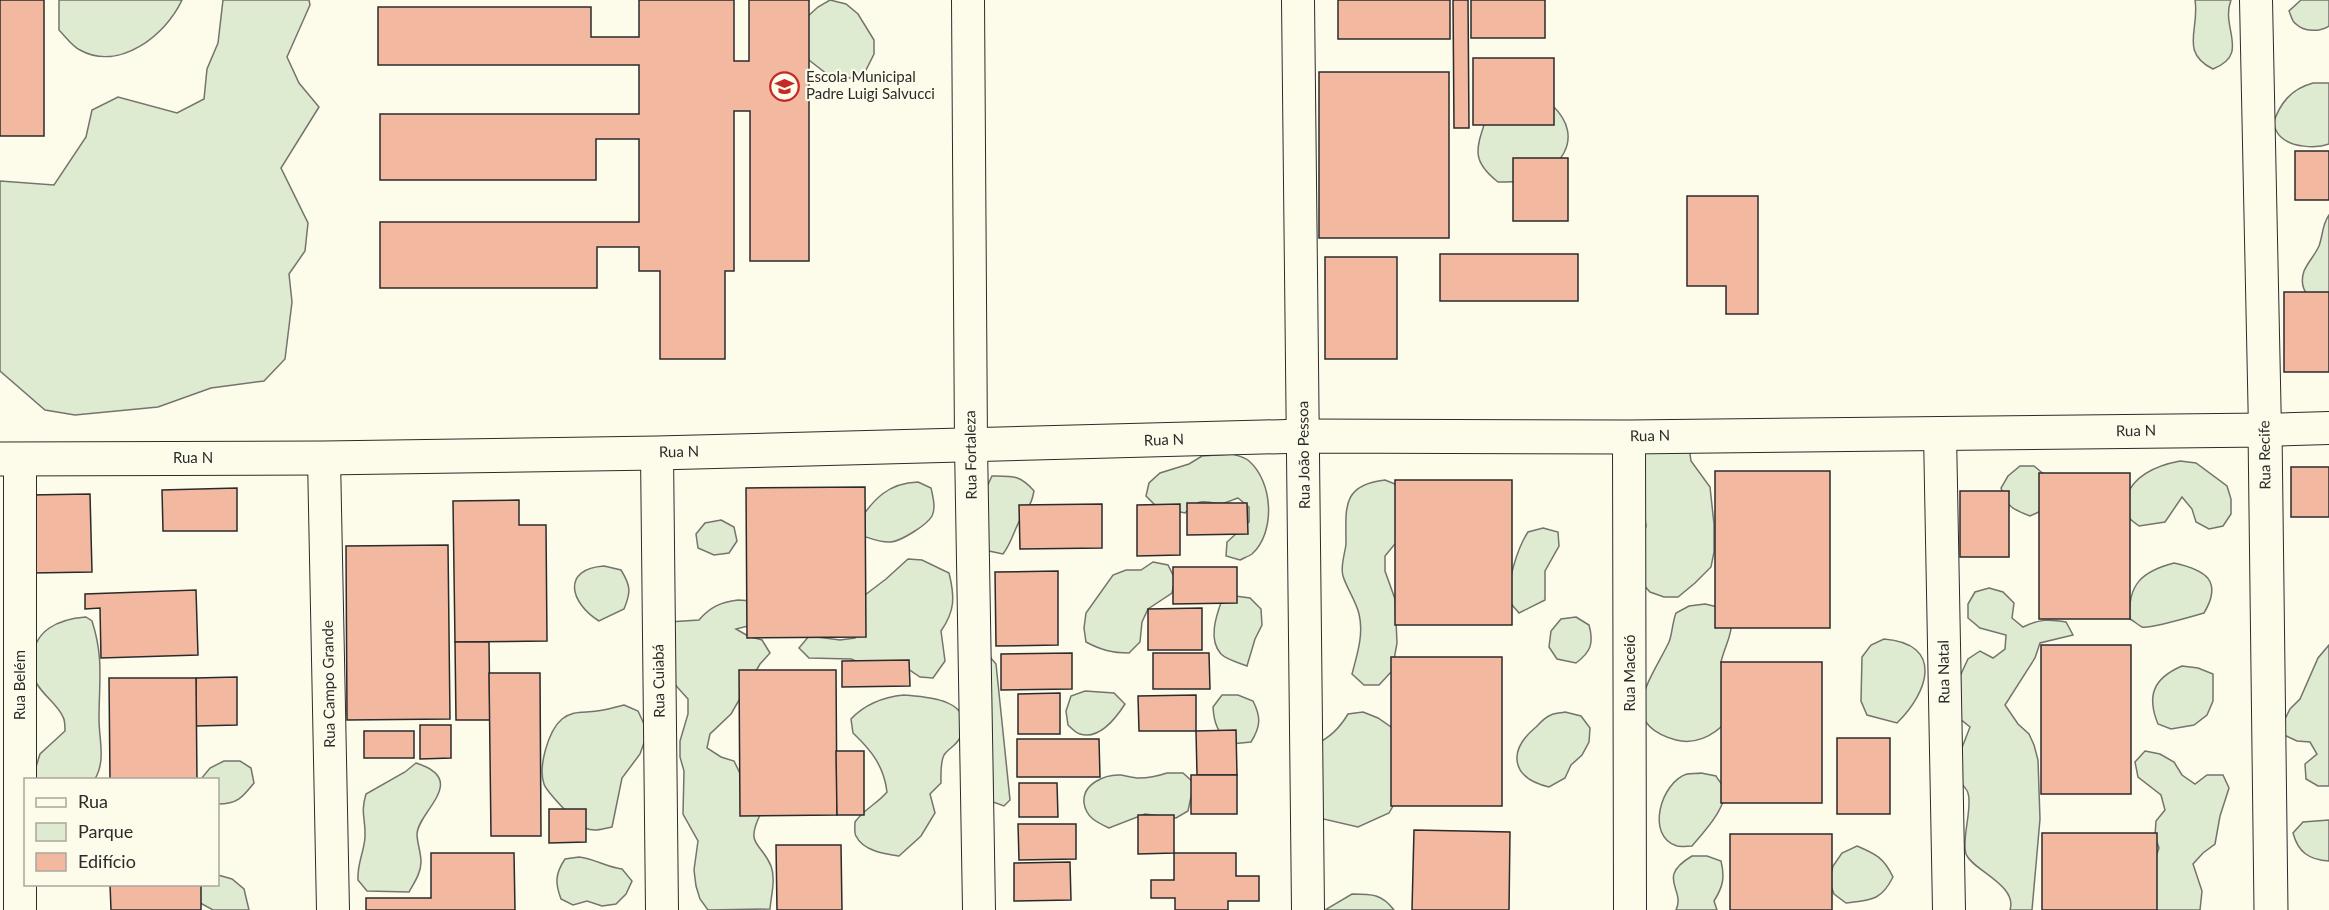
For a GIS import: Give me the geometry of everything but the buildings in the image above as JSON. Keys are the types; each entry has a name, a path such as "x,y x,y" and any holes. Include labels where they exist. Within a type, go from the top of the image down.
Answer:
{"street":[{"name":"Rua Fortaleza","path":"968,0 971,445 979,910"},
{"name":"Rua João Pessoa","path":"1298,0 1308,910"},
{"name":"Rua Recife","path":"2256,0 2265,430 2271,910"},
{"name":"Rua N","path":"10,459 324,458 657,453 1304,436 1629,437 2329,428"},
{"name":"Rua Natal","path":"1940,433 1949,910"},
{"name":"Rua Maceió","path":"1629,437 1630,910"},
{"name":"Rua Cuiabá","path":"657,453 662,910"},
{"name":"Rua Campo Grande","path":"324,458 333,910"},
{"name":"Rua Belém","path":"10,459 20,910"}],"green space":[{"path":"59,0 182,0 165,26 140,46 125,53 95,56 74,46 59,30"},
{"path":"223,0 309,0 310,5 287,57 299,83 319,107 281,168 308,223 305,251 289,274 292,302 285,359 264,381 211,388 158,407 75,415 45,410 0,371 0,181 54,185 86,137 92,110 118,97 177,113 204,99 207,69 218,43"},
{"path":"830,0 846,4 858,14 874,40 874,54 861,80 827,74 805,57 807,17"},
{"path":"2195,0 2231,0 2229,20 2232,48 2230,56 2224,63 2213,69 2203,62 2194,47"},
{"path":"2301,0 2329,0 2329,26 2312,30 2299,27 2289,11"},
{"path":"2313,83 2329,83 2329,144 2311,147 2297,145 2280,136 2273,124 2287,98 2298,89"},
{"path":"1553,106 1563,118 1568,142 1557,162 1536,177 1522,181 1498,182 1483,168 1478,154 1486,119"},
{"path":"2329,215 2329,311 2308,296 2302,278 2319,246"},
{"path":"1635,443 1689,447 1691,461 1710,487 1714,524 1714,552 1711,567 1678,597 1664,597 1650,592 1641,582 1636,567 1646,526"},
{"path":"1232,454 1247,460 1257,470 1267,494 1268,507 1268,520 1260,545 1252,554 1240,560 1226,556 1227,542 1249,522 1249,507 1238,498 1224,503 1200,502 1185,513 1157,507 1146,496 1149,483 1160,473 1189,464 1202,456"},
{"path":"2180,461 2196,463 2227,486 2231,499 2231,514 2223,526 2209,529 2196,522 2192,509 2182,497 2165,522 2139,526 2128,517 2125,509 2126,498 2136,481 2149,471"},
{"path":"2020,466 2034,466 2046,476 2043,510 2030,516 2011,506 2001,488 2008,476"},
{"path":"992,476 1016,478 1034,491 1003,554 989,551 984,543 983,495"},
{"path":"1385,480 1400,486 1406,536 1385,556 1385,571 1395,599 1397,643 1392,671 1379,685 1364,685 1352,674 1361,629 1358,609 1342,572 1347,509 1353,493 1360,487"},
{"path":"918,482 931,488 934,502 932,516 925,524 901,539 891,542 863,536 858,522 876,500 898,485"},
{"path":"721,520 734,527 737,541 729,553 714,555 698,548 696,534 705,523"},
{"path":"1543,528 1558,532 1559,546 1545,571 1545,600 1519,613 1511,603 1509,594 1514,565 1528,532"},
{"path":"908,559 922,560 949,573 951,582 953,597 951,610 941,631 945,661 933,678 920,677 908,669 866,665 851,659 809,658 799,648 809,636 840,640 855,638 864,626 861,598"},
{"path":"1153,562 1168,565 1175,579 1172,593 1148,609 1142,622 1140,642 1129,653 1107,650 1086,642 1084,628 1086,613 1113,575 1126,570 1141,570"},
{"path":"2174,563 2195,569 2208,579 2212,593 2204,613 2142,627 2130,619 2131,597 2134,588 2139,581 2154,570"},
{"path":"604,566 621,570 627,580 629,593 624,609 599,621 582,605 574,588 581,573 590,568"},
{"path":"1989,588 2003,592 2014,603 2012,618 2023,627 2039,621 2060,621 2066,622 2073,635 2040,643 2035,658 2005,705 2018,724 2029,734 2038,760 2040,819 2032,910 2010,910 2011,901 2007,893 1966,854 1969,799 1954,768 1970,727 1959,718 1954,689 1968,659 1980,651 1993,658 2005,649 2006,635 1980,628 1968,618 1968,604 1975,592"},
{"path":"1235,596 1250,598 1261,609 1262,625 1247,666 1221,654 1215,642 1216,620 1222,600"},
{"path":"738,600 752,601 760,623 736,629 762,640 770,653 760,664 731,714 710,734 707,748 721,757 734,761 760,815 754,838 771,866 773,888 770,909 708,910 700,899 696,886 694,870 698,841 683,814 684,771 680,757 680,741 688,714 688,699 669,678 669,622 699,620 716,606"},
{"path":"1705,604 1722,608 1732,619 1730,636 1721,662 1728,676 1726,722 1703,738 1690,741 1676,740 1657,733 1646,723 1642,712 1642,700 1669,641 1676,613 1689,606"},
{"path":"86,617 92,621 96,634 100,681 100,765 95,778 33,778 40,754 65,731 61,713 36,682 33,668 34,651 42,634 49,628 76,618"},
{"path":"1576,617 1589,625 1590,647 1576,663 1557,659 1549,647 1551,631 1561,619"},
{"path":"1884,639 1903,643 1916,650 1923,660 1925,672 1923,685 1917,698 1897,723 1867,715 1861,701 1862,657 1871,645"},
{"path":"2329,645 2329,786 2318,786 2306,779 2305,764 2317,754 2310,742 2297,741 2284,735 2284,721 2290,709 2300,699 2318,658"},
{"path":"990,657 996,664 1010,800 1004,806 993,802"},
{"path":"2182,666 2198,668 2213,674 2213,701 2207,715 2194,725 2171,729 2158,724 2154,714 2153,696 2159,682"},
{"path":"1085,691 1114,693 1125,704 1100,731 1087,735 1078,733 1068,725 1066,711 1071,696"},
{"path":"904,695 945,702 961,713 964,722 962,733 956,744 946,752 943,758 941,783 930,794 935,813 921,836 899,856 869,848 855,835 855,822 887,792 880,766 871,752 853,733 851,719 862,709 875,702"},
{"path":"1222,695 1238,695 1253,701 1259,721 1251,742 1231,744 1220,732 1214,718 1213,707"},
{"path":"624,705 638,711 644,724 645,740 640,754 622,778 612,827 598,830 588,829 569,815 544,784 543,759 552,732 566,716"},
{"path":"1363,712 1391,727 1397,740 1397,799 1389,813 1358,827 1319,818 1315,745 1334,732 1348,714"},
{"path":"1565,712 1581,716 1590,728 1589,742 1582,755 1571,765 1565,778 1549,787 1536,783 1527,777 1517,763 1520,745 1547,717"},
{"path":"2145,751 2160,754 2174,762 2182,775 2195,784 2207,775 2223,775 2229,788 2220,816 2215,844 2193,864 2202,891 2200,910 2141,910 2143,891 2159,848 2155,836 2156,821 2165,810 2161,795 2138,777 2135,762"},
{"path":"224,761 240,761 251,768 254,783 239,799 219,804 219,778 202,778 210,768"},
{"path":"416,763 432,770 439,778 440,787 419,825 417,834 421,866 419,874 409,892 367,891 358,880 365,837 363,812 366,794 405,772"},
{"path":"1167,773 1183,773 1194,783 1188,811 1176,818 1145,814 1109,828 1096,821 1087,812 1084,796 1091,786 1102,778 1121,775 1146,778"},
{"path":"1701,773 1716,776 1724,788 1723,803 1714,819 1692,846 1677,846 1667,840 1661,832 1660,809 1670,787 1678,779 1687,774"},
{"path":"2329,820 2329,861 2305,854 2293,833 2303,822"},
{"path":"1857,846 1879,857 1893,877 1884,891 1874,898 1846,903 1834,894 1829,881 1833,866 1842,853"},
{"path":"1692,856 1707,856 1721,861 1722,882 1714,901 1717,910 1676,910 1678,896 1673,877 1681,864"},
{"path":"579,857 622,869 632,881 626,894 616,904 602,906 587,901 573,905 561,899 557,883 559,869 565,859"},
{"path":"219,875 232,879 244,889 249,910 213,910 193,899 190,886 219,886"},
{"path":"1352,894 1376,896 1394,910 1325,910"}],"place":[{"name":"Escola Municipal Padre Luigi Salvucci","path":"785,86"}]}
